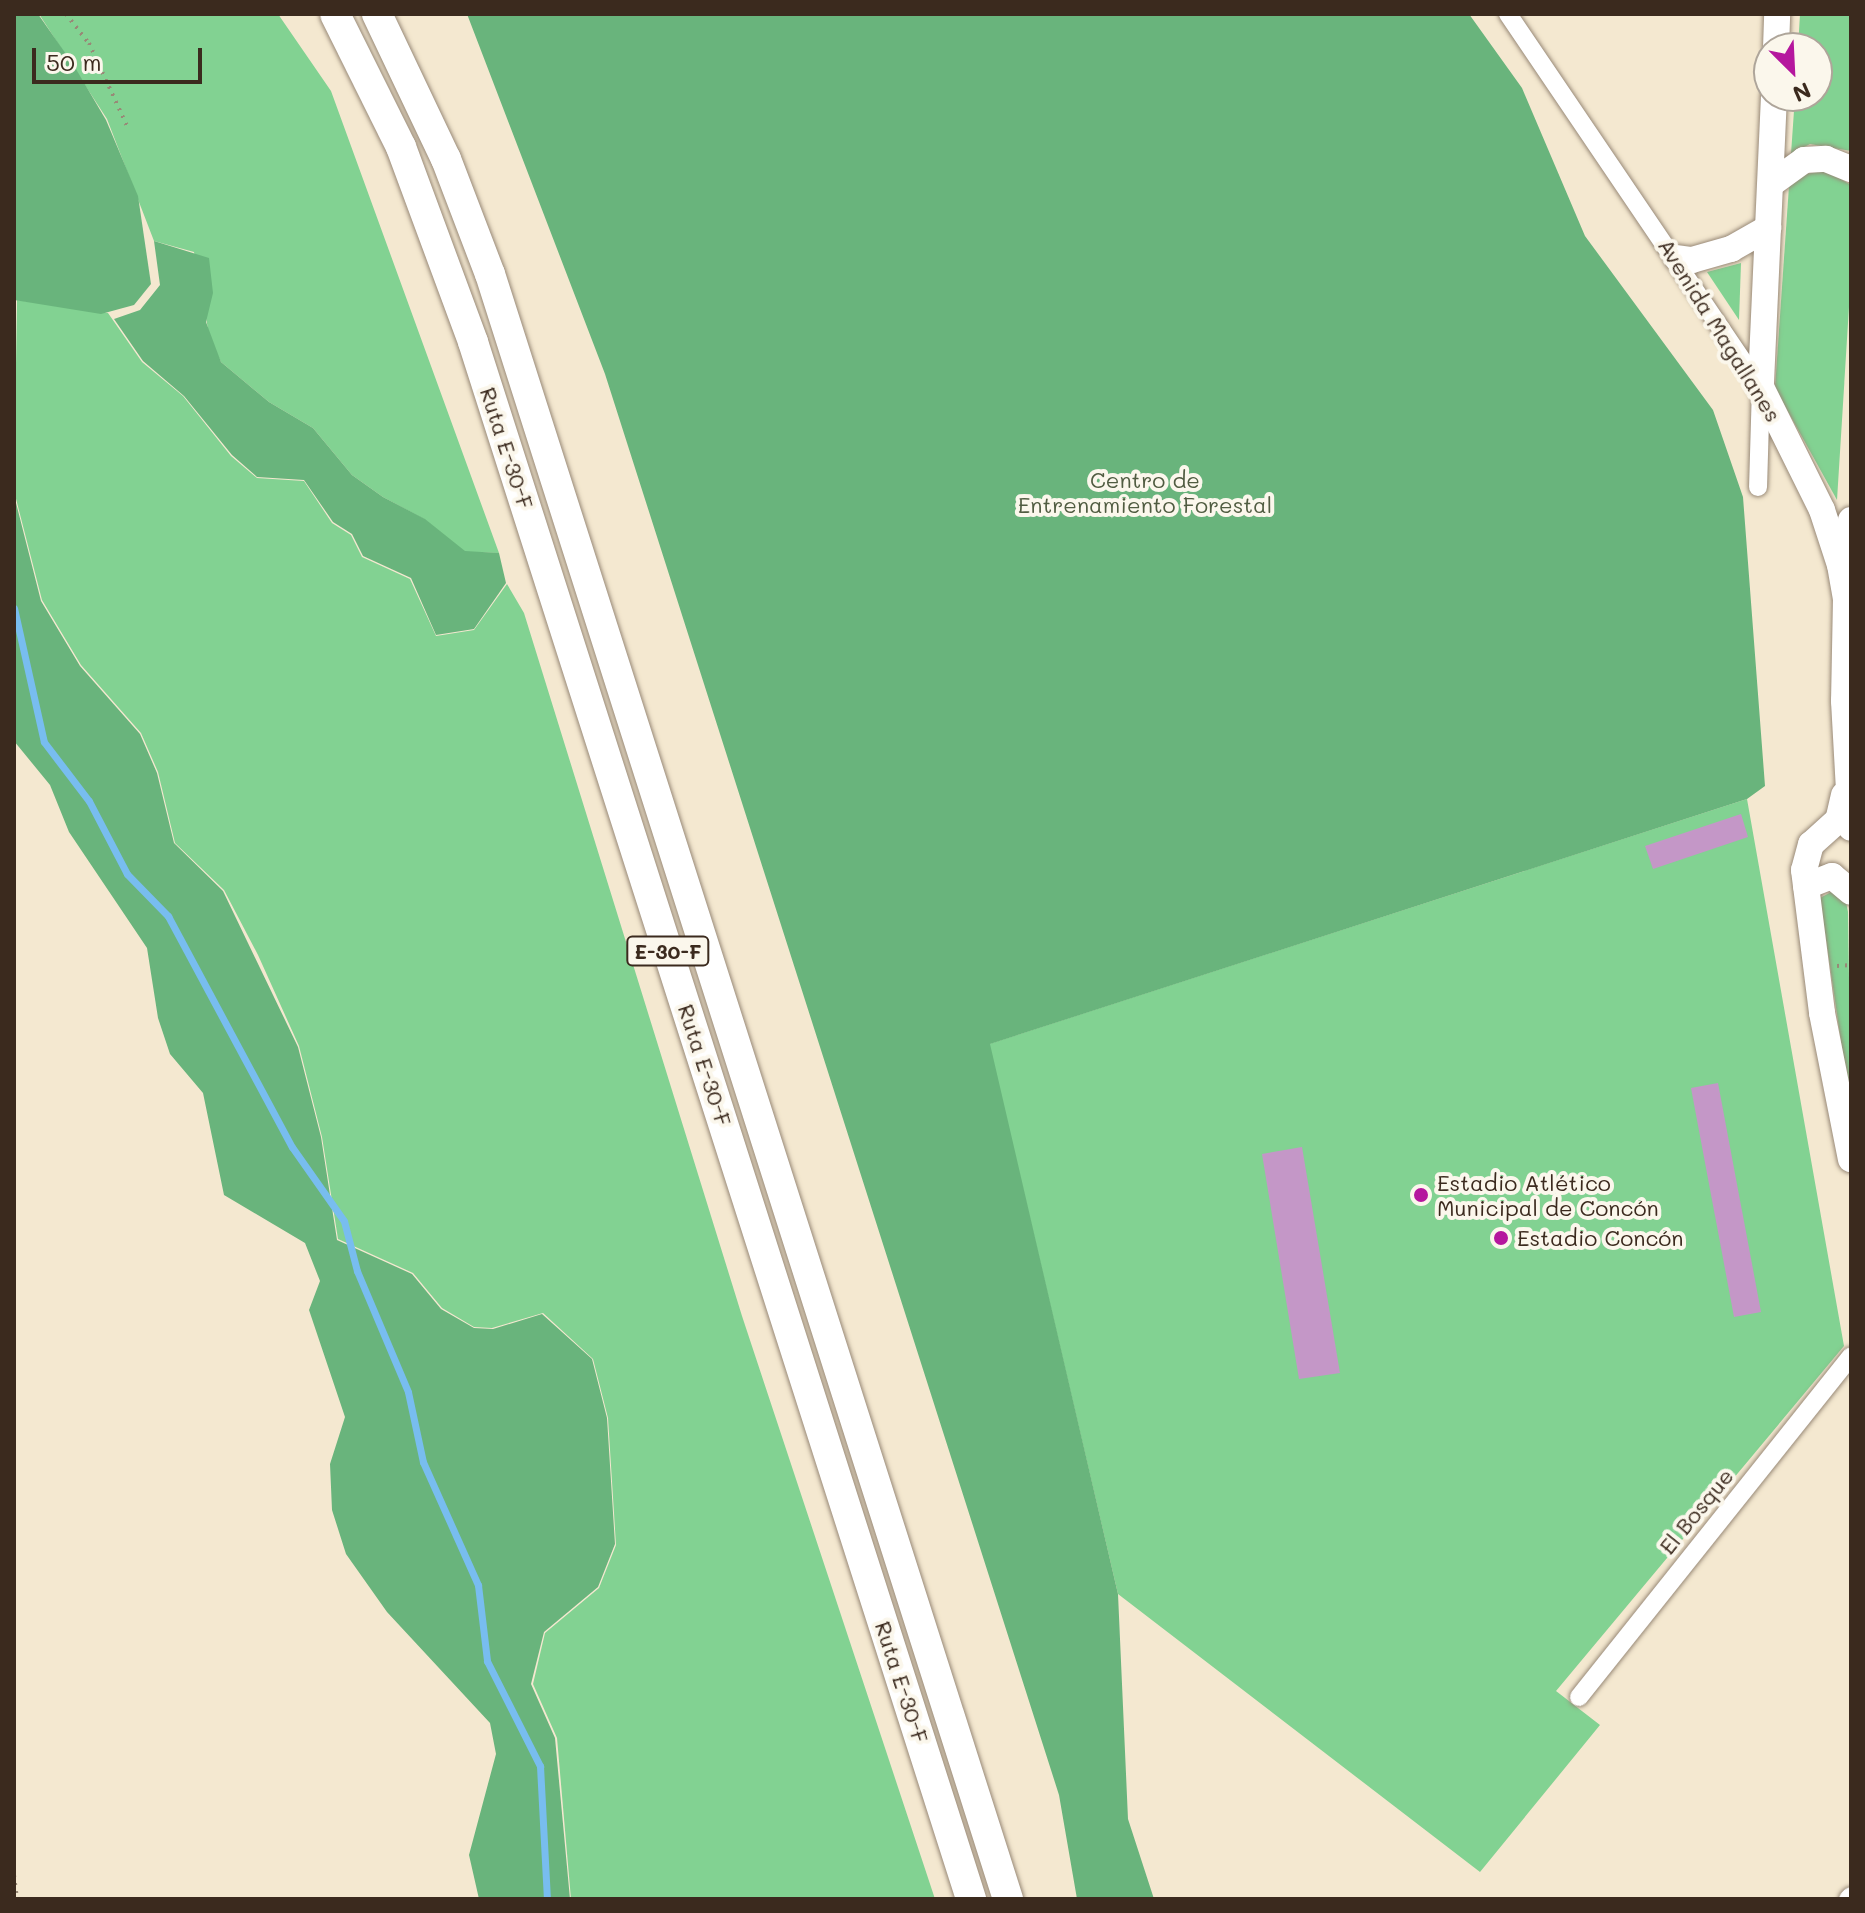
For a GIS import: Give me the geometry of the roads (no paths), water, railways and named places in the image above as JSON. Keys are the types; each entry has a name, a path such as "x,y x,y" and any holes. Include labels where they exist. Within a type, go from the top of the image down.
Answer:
{"highway":[{"name":"Ruta E-30-F","path":"335,14 401,147 473,342 971,1899"},
{"name":"Ruta E-30-F","path":"377,14 446,159 490,274 1008,1899"}],"main road":[{"path":"1761,387 1773,112"},
{"path":"1771,184 1804,160 1826,159 1851,169"},
{"path":"1677,258 1692,260 1731,249 1768,228"},
{"name":"Avenida Magallanes","path":"1761,387 1822,510 1846,598 1846,775 1851,828"},
{"path":"1846,598 1851,520"},
{"name":"Avenida Magallanes","path":"1846,775 1838,820 1806,853 1806,886 1822,1013 1851,1159"},
{"path":"1806,886 1832,876 1851,892"}],"street":[{"name":"Avenida Magallanes","path":"1508,14 1677,258 1761,387"},
{"path":"1758,487 1761,387"},
{"name":"El Bosque","path":"1579,1697 1851,1356"}],"waterway":[{"path":"14,608 44,742 89,801 127,874 168,916 292,1147 344,1221 357,1271 408,1392 423,1462 478,1585 487,1661 540,1766 547,1899"}],"place":[{"name":"Estadio Atlético Municipal de Concón","path":"1421,1195"},
{"name":"Estadio Concón","path":"1501,1238"}],"park label":[{"name":"Centro de Entrenamiento Forestal","path":"1145,492"}]}
